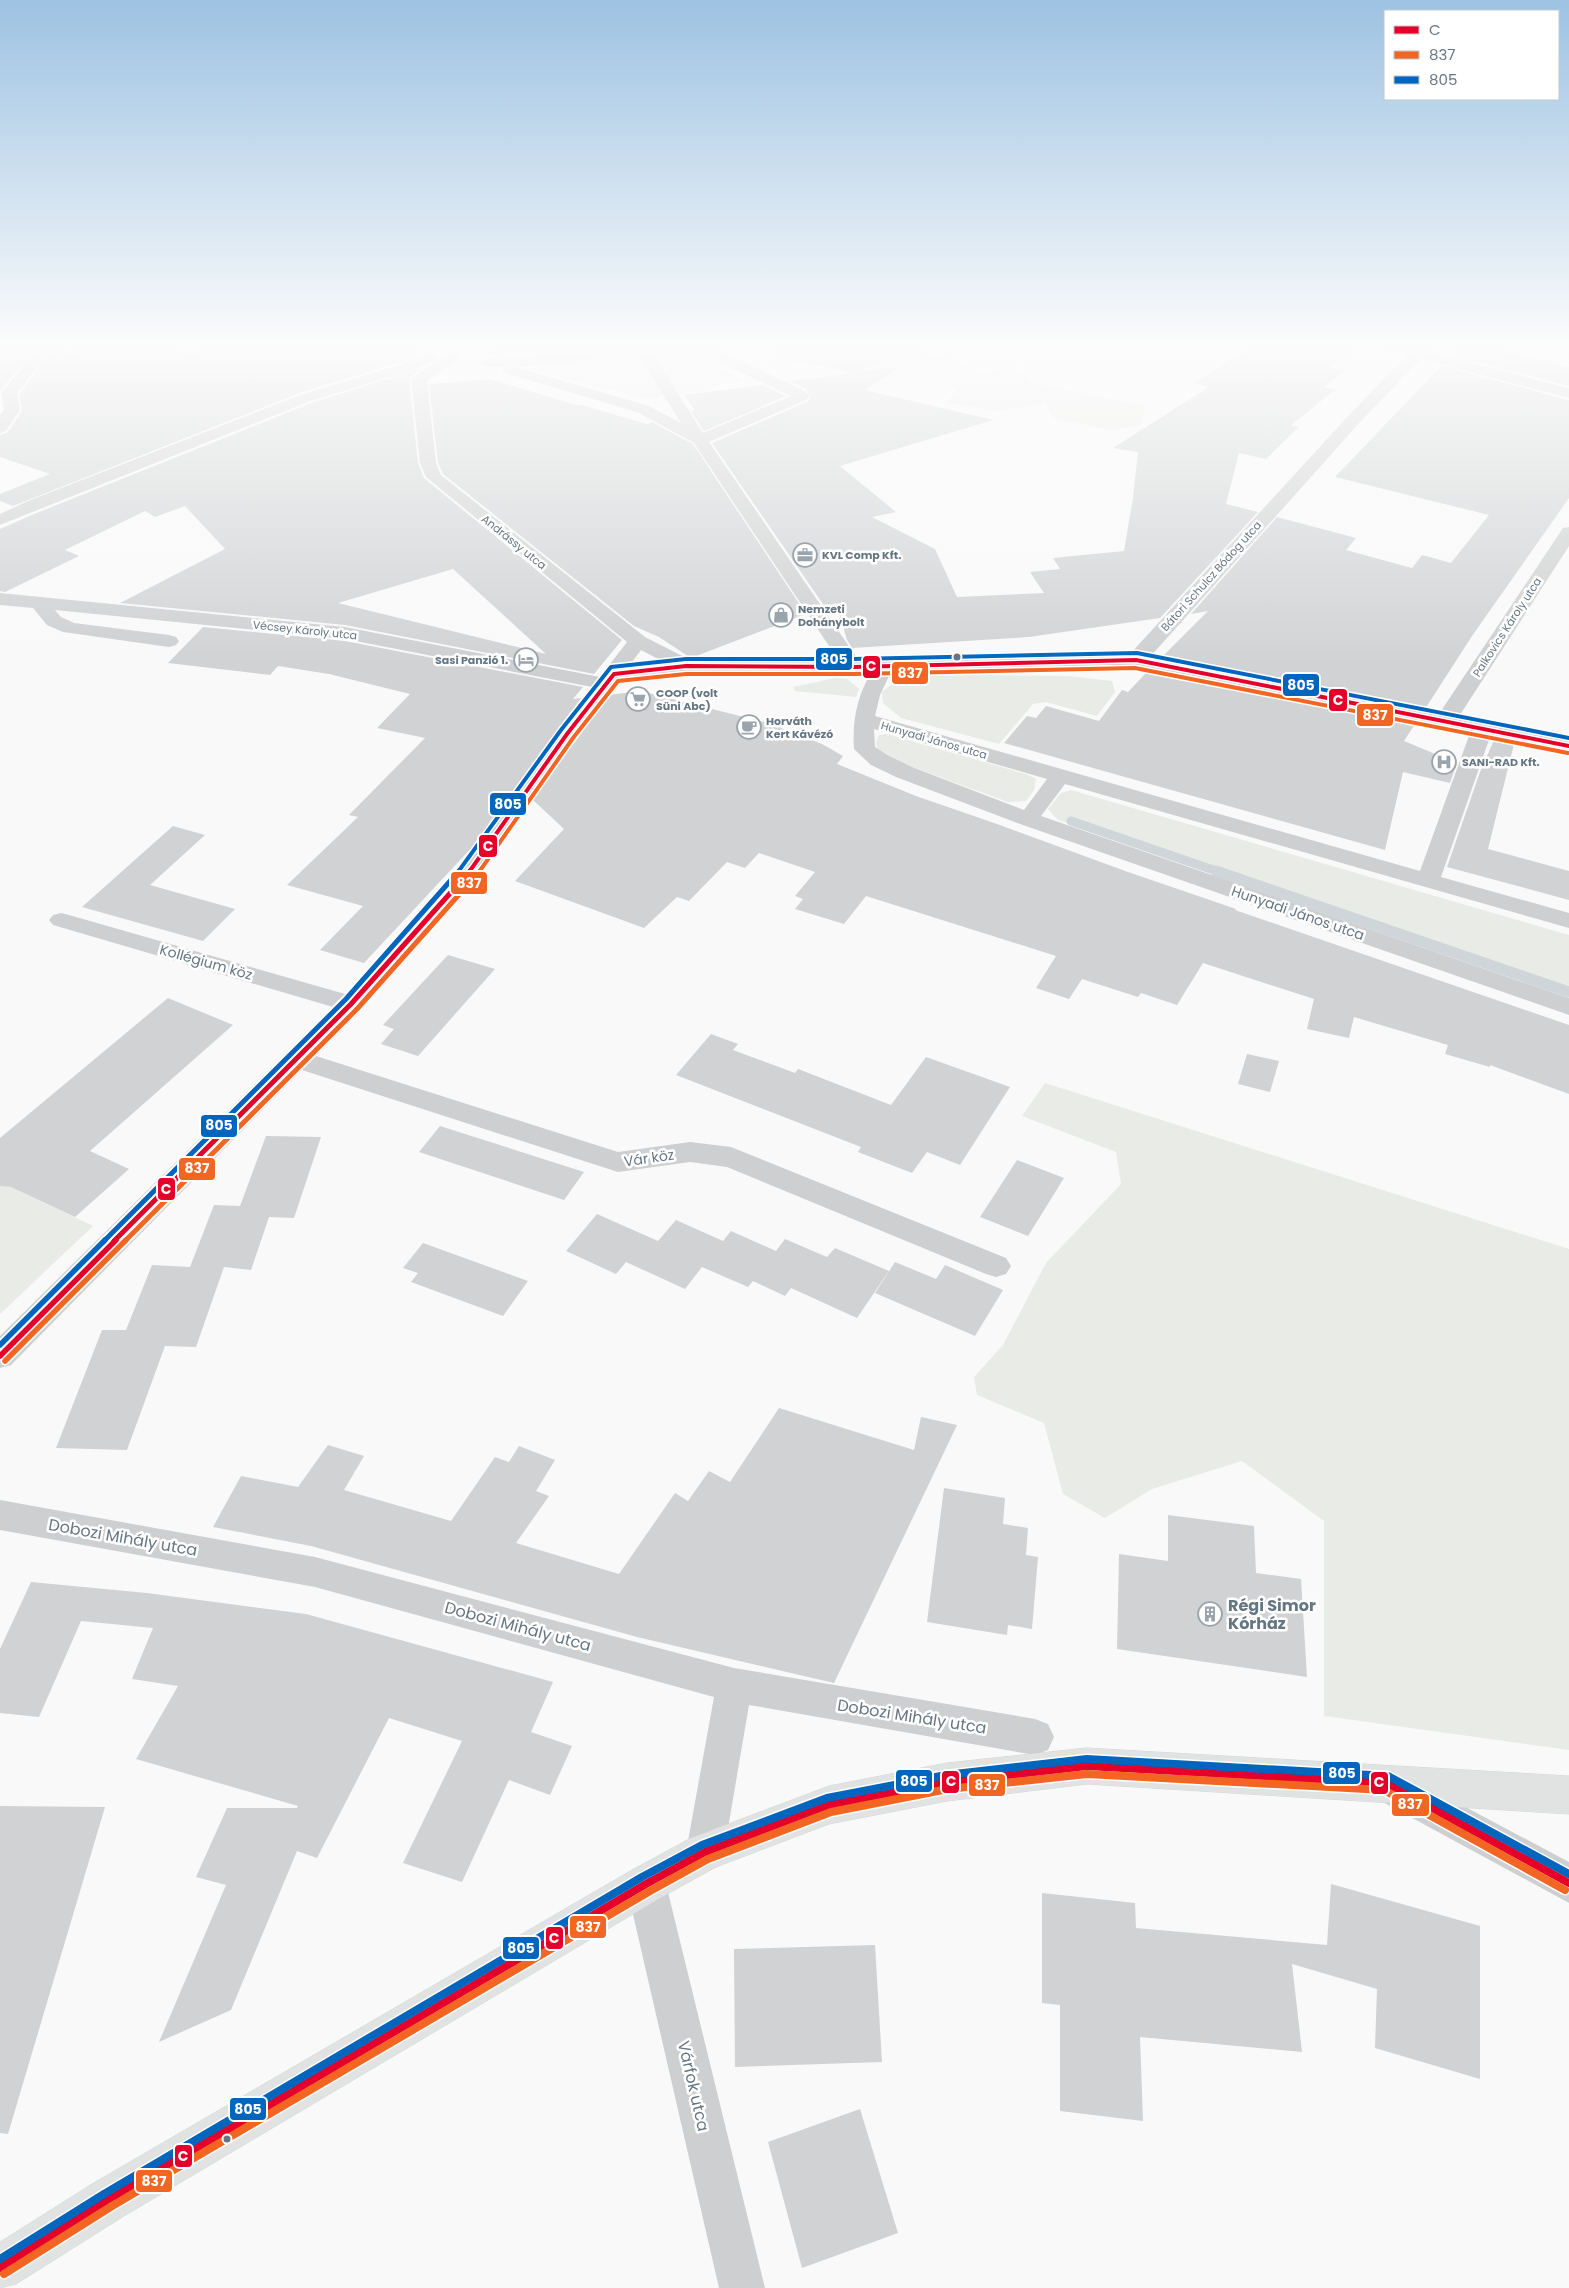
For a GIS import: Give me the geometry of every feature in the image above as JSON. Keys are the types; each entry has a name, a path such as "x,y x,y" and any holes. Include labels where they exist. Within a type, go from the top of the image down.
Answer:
{"main road":[{"path":"0,2268 125,2190 646,1884 705,1852 829,1805 947,1782 1087,1766 1569,1795"}],"street":[{"path":"0,520 171,450"},
{"name":"Andrássy utca","path":"427,450 428,463 434,477 638,640"},
{"path":"707,450 853,667"},
{"name":"Bátori Schulcz Bódog utca","path":"1136,660 1327,450"},
{"name":"Palkovics Károly utca","path":"1445,721 1569,532"},
{"name":"Vécsey Károly utca","path":"0,600 344,633 610,679 686,666 853,667 1136,660 1569,746"},
{"path":"38,603 54,621 70,628 169,640"},
{"path":"0,1356 351,1004 474,866 567,734 638,640 686,666"},
{"name":"Hunyadi János utca","path":"885,666 869,694 863,737 865,749 879,760 904,772 1028,819 1569,1007"},
{"name":"Hunyadi János utca","path":"865,720 1569,921"},
{"path":"1428,882 1482,729"},
{"path":"1028,819 1060,776"},
{"name":"Kollégium köz","path":"61,920 351,1004"},
{"name":"Vár köz","path":"297,1059 618,1162 690,1152 731,1157 996,1266"},
{"name":"Dobozi Mihály utca","path":"0,1516 314,1572 734,1685 1036,1737"},
{"path":"705,1852 734,1685"},
{"path":"1386,1783 1569,1883"},
{"name":"Várfok utca","path":"646,1884 742,2288"}],"shaded area":[{"path":"942,675 1068,676 1112,681 1115,692 1097,716 1046,702 1033,704 999,744 901,718 883,703 882,692 896,682 910,677"},
{"path":"835,678 847,679 859,689 856,697 795,691 793,687"},
{"path":"886,734 1026,774 1036,779 1034,790 1026,801 1008,802 891,759 878,752 876,743 879,735"},
{"path":"1071,790 1569,935 1569,996 1058,820 1048,809 1061,793"},
{"path":"1045,1083 1569,1249 1569,1750 1324,1716 1324,1521 1242,1461 1152,1489 1105,1518 1063,1494 1044,1423 977,1395 974,1377 1003,1345 1046,1263 1121,1184 1116,1152 1022,1116"},
{"path":"0,1186 11,1187 93,1226 0,1314"}],"building":[{"path":"0,450 156,450 13,506 0,501 0,494 50,474 0,457"},
{"path":"195,450 417,450 418,463 424,478 622,640 594,674 345,625 120,603 225,549 185,506 155,517 145,511 65,550 79,556 5,592 0,591 0,529","holes":["453,569 546,654 338,603"]},
{"path":"436,450 697,450 806,614 691,658 659,637 634,626 443,474 438,463"},
{"path":"717,450 894,450 840,466 896,512 872,517 935,549 957,597 1044,593 1030,572 1060,569 1053,558 1124,551 1138,452 1124,450 1276,450 1266,459 1239,453 1226,504 1258,512 1160,618 1029,637 852,648 847,640 836,603 825,607"},
{"path":"1361,450 1569,450 1569,498 1472,636 1425,709 1162,657 1208,611 1191,614 1277,517 1356,538 1346,550 1412,568 1422,555 1451,563 1489,515 1335,477"},
{"path":"203,627 345,641 583,687 573,699 581,698 476,843 364,963 320,950 363,906 287,885 358,817 349,815 425,738 377,728 410,694 329,674 278,666 270,675 168,663"},
{"path":"1149,670 1415,724 1404,741 1457,763 1450,783 1403,772 1385,850 1004,743 1027,716 1036,718 1046,706 1099,721 1122,690 1128,692"},
{"path":"640,691 768,723 822,744 843,756 837,764 916,796 1235,910 1569,1025 1569,1094 1490,1065 1490,1067 1445,1054 1448,1045 1354,1017 1349,1038 1307,1029 1314,999 1203,963 1177,1005 1141,993 1138,997 1082,979 1069,999 1036,988 1056,956 866,896 844,924 795,909 803,899 795,896 815,872 759,853 745,868 727,862 689,901 677,897 644,928 515,881 564,829 533,800 609,695"},
{"path":"1494,740 1514,744 1488,849 1569,871 1569,900 1447,867 1480,772"},
{"path":"173,826 205,835 150,885 235,909 203,941 82,907"},
{"path":"448,955 495,969 418,1056 381,1044 394,1029 383,1025"},
{"path":"168,998 233,1025 90,1151 129,1169 75,1217 11,1187 0,1186 0,1138"},
{"path":"711,1034 738,1044 733,1050 795,1073 798,1069 891,1105 926,1057 1010,1087 960,1165 927,1152 912,1173 858,1152 861,1147 676,1075"},
{"path":"1247,1054 1279,1061 1270,1092 1238,1084"},
{"path":"440,1126 584,1172 564,1200 419,1152"},
{"path":"266,1136 321,1137 294,1218 269,1217 251,1270 224,1267 196,1347 165,1346 127,1450 56,1448 102,1330 126,1330 152,1265 190,1267 214,1205 240,1206"},
{"path":"1017,1160 1064,1178 1028,1236 980,1217"},
{"path":"597,1214 658,1241 676,1220 723,1241 731,1231 776,1251 785,1239 827,1257 835,1248 889,1271 857,1318 791,1288 785,1296 753,1281 748,1287 702,1267 685,1289 626,1262 616,1274 566,1251"},
{"path":"423,1243 528,1281 503,1316 411,1282 418,1273 403,1268"},
{"path":"895,1262 936,1279 945,1265 1003,1290 975,1336 875,1293"},
{"path":"779,1408 914,1450 921,1417 957,1425 834,1683 637,1637 311,1546 213,1527 241,1476 298,1487 328,1445 364,1456 344,1490 451,1521 495,1457 509,1462 519,1446 555,1460 536,1491 549,1496 516,1543 619,1574 675,1493 688,1501 709,1471 730,1482"},
{"path":"944,1488 1005,1498 1003,1524 1028,1528 1026,1555 1038,1557 1032,1629 1008,1625 1007,1635 927,1622"},
{"name":"Régi Simor Kórház","path":"1168,1515 1254,1526 1256,1573 1301,1579 1307,1677 1117,1649 1119,1554 1168,1561"},
{"path":"31,1582 147,1593 306,1614 553,1682 531,1732 572,1746 550,1795 509,1780 462,1882 403,1863 462,1741 389,1718 317,1858 297,1851 231,2010 159,2042 226,1885 196,1877 227,1808 297,1808 298,1806 136,1759 178,1686 132,1679 153,1628 81,1621 39,1717 0,1713 0,1649"},
{"path":"0,1806 105,1807 8,2134 0,2133"},
{"path":"1331,1884 1480,1926 1480,2079 1375,2048 1377,1989 1292,1964 1302,2052 1140,2037 1143,2121 1060,2111 1060,2005 1042,2003 1042,1893 1135,1903 1136,1928 1327,1945"},
{"path":"875,1945 882,2062 735,2067 734,1949"},
{"path":"860,2109 898,2233 802,2268 768,2142"}],"waterway":[{"path":"1071,821 1219,872"},
{"path":"1216,871 1569,992"}],"transit line":[{"name":"805","path":"0,1345 346,999 468,861 561,730 611,667 686,659 853,659 1137,653 1569,738"},
{"name":"C","path":"0,1356 351,1004 474,866 567,734 614,674 686,666 853,667 1136,660 1569,746"},
{"name":"837","path":"5,1361 357,1009 480,871 573,738 618,681 686,674 853,674 1135,668 1568,753"},
{"name":"805","path":"0,2259 104,2194 642,1877 702,1845 827,1798 946,1775 1087,1759 1388,1776 1569,1874"},
{"name":"C","path":"0,2268 108,2200 646,1884 705,1852 829,1805 947,1782 1087,1766 1386,1783 1569,1883"},
{"name":"837","path":"4,2274 112,2206 650,1891 708,1859 831,1812 948,1789 1087,1774 1384,1790 1565,1890"}],"place":[{"name":"KVL Comp Kft.","path":"805,555"},
{"name":"Nemzeti Dohánybolt","path":"781,615"},
{"name":"Sasi Panzió 1.","path":"526,660"},
{"name":"COOP (volt Süni Abc)","path":"638,699"},
{"name":"Horváth Kert Kávézó","path":"749,727"},
{"name":"SANI-RAD Kft.","path":"1444,762"},
{"name":"Régi Simor Kórház","path":"1210,1614"}]}
